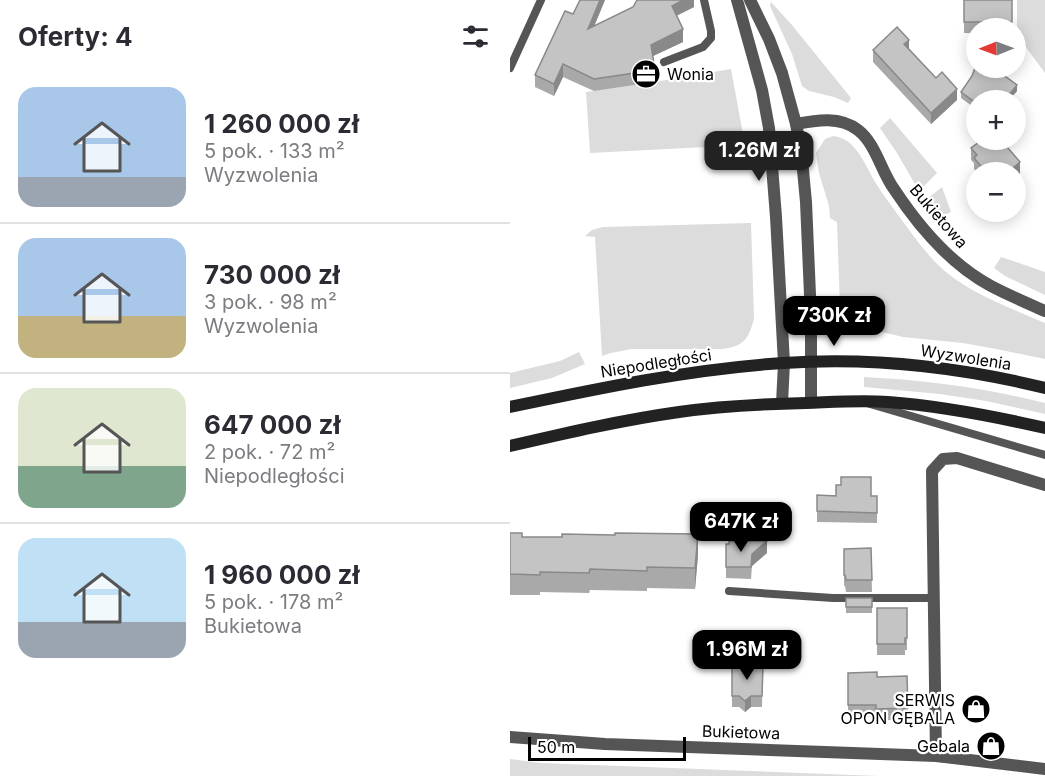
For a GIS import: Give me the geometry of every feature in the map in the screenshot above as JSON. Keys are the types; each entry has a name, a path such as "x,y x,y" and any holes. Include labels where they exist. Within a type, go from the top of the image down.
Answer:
{"main road":[{"name":"Niepodległości","path":"510,407 663,376 740,366 810,362"},
{"name":"Wyzwolenia","path":"810,362 916,366 966,372 1045,388"},
{"path":"510,446 679,412 811,402 886,402 957,409 1045,428"}],"street":[{"path":"737,0 762,90 769,128 784,363 783,403"},
{"path":"750,0 782,73 801,149 806,202 811,318 811,402"},
{"name":"Bukietowa","path":"796,124 825,120 843,122 859,130 906,207 924,230 954,261 989,285 1045,311"},
{"path":"936,756 932,471 943,459 957,458 1045,485"},
{"name":"Bukietowa","path":"510,737 604,744 936,756 1045,770"}],"lane":[{"path":"510,68 541,0"},
{"path":"664,62 703,46 711,38 704,0"},
{"path":"858,401 1045,455"},
{"path":"729,591 833,598 934,598"}],"shaded area":[{"path":"1017,0 1045,0 1045,73 1026,47 1026,18 1017,18"},
{"path":"771,2 851,98 848,103 809,91 802,86 792,54 770,6"},
{"path":"731,69 745,145 590,153 586,92"},
{"path":"890,118 937,173 919,191 880,128"},
{"path":"833,136 841,138 855,148 879,188 909,229 930,257 947,273 973,291 1045,323 1045,359 963,343 903,337 857,326 846,319 840,307 837,222 830,218 816,153 825,139"},
{"path":"942,187 951,212 937,219 923,202"},
{"path":"751,223 754,319 744,341 722,349 632,349 602,356 595,237 585,236 592,230 603,227"},
{"path":"1001,257 1045,272 1045,295 1005,276 994,268"},
{"path":"579,352 585,364 552,378 510,388 510,373 560,361"},
{"path":"864,377 910,380 1000,393 1045,403 1045,414 940,394 864,387"},
{"path":"510,759 541,763 880,776 510,776"}],"building":[{"path":"580,0 600,0 588,29 633,7 637,0 683,0 672,6 683,29 651,45 655,70 594,79 563,64 554,84 535,75 565,11 573,14"},
{"path":"964,0 1012,0 1012,18 966,18 964,22"},
{"path":"897,27 909,40 904,44 936,78 942,72 957,89 931,113 873,50"},
{"path":"971,78 1008,78 1017,85 1013,90 966,90 966,96 961,92"},
{"path":"973,150 1010,150 1020,162 977,162 974,158 977,155"},
{"path":"841,477 871,477 871,496 877,496 877,513 817,511 817,495 836,496 836,485 841,485"},
{"path":"510,533 522,533 522,537 562,537 562,534 615,535 615,533 698,534 695,568 647,567 647,571 590,569 589,573 510,574"},
{"path":"729,541 767,541 752,554 751,567 726,567 726,544 729,544"},
{"path":"871,548 872,580 846,580 844,549"},
{"path":"846,598 872,598 872,607 846,607"},
{"path":"877,608 907,608 905,644 877,644"},
{"path":"732,666 763,666 762,696 751,696 745,701 739,696 732,696"},
{"path":"877,672 877,677 907,676 908,708 876,709 876,705 848,705 848,673"}],"place":[{"name":"Wonia","path":"646,74"},
{"name":"SERWIS OPON GĘBALA","path":"976,709"},
{"name":"Gebala","path":"991,746"}]}
